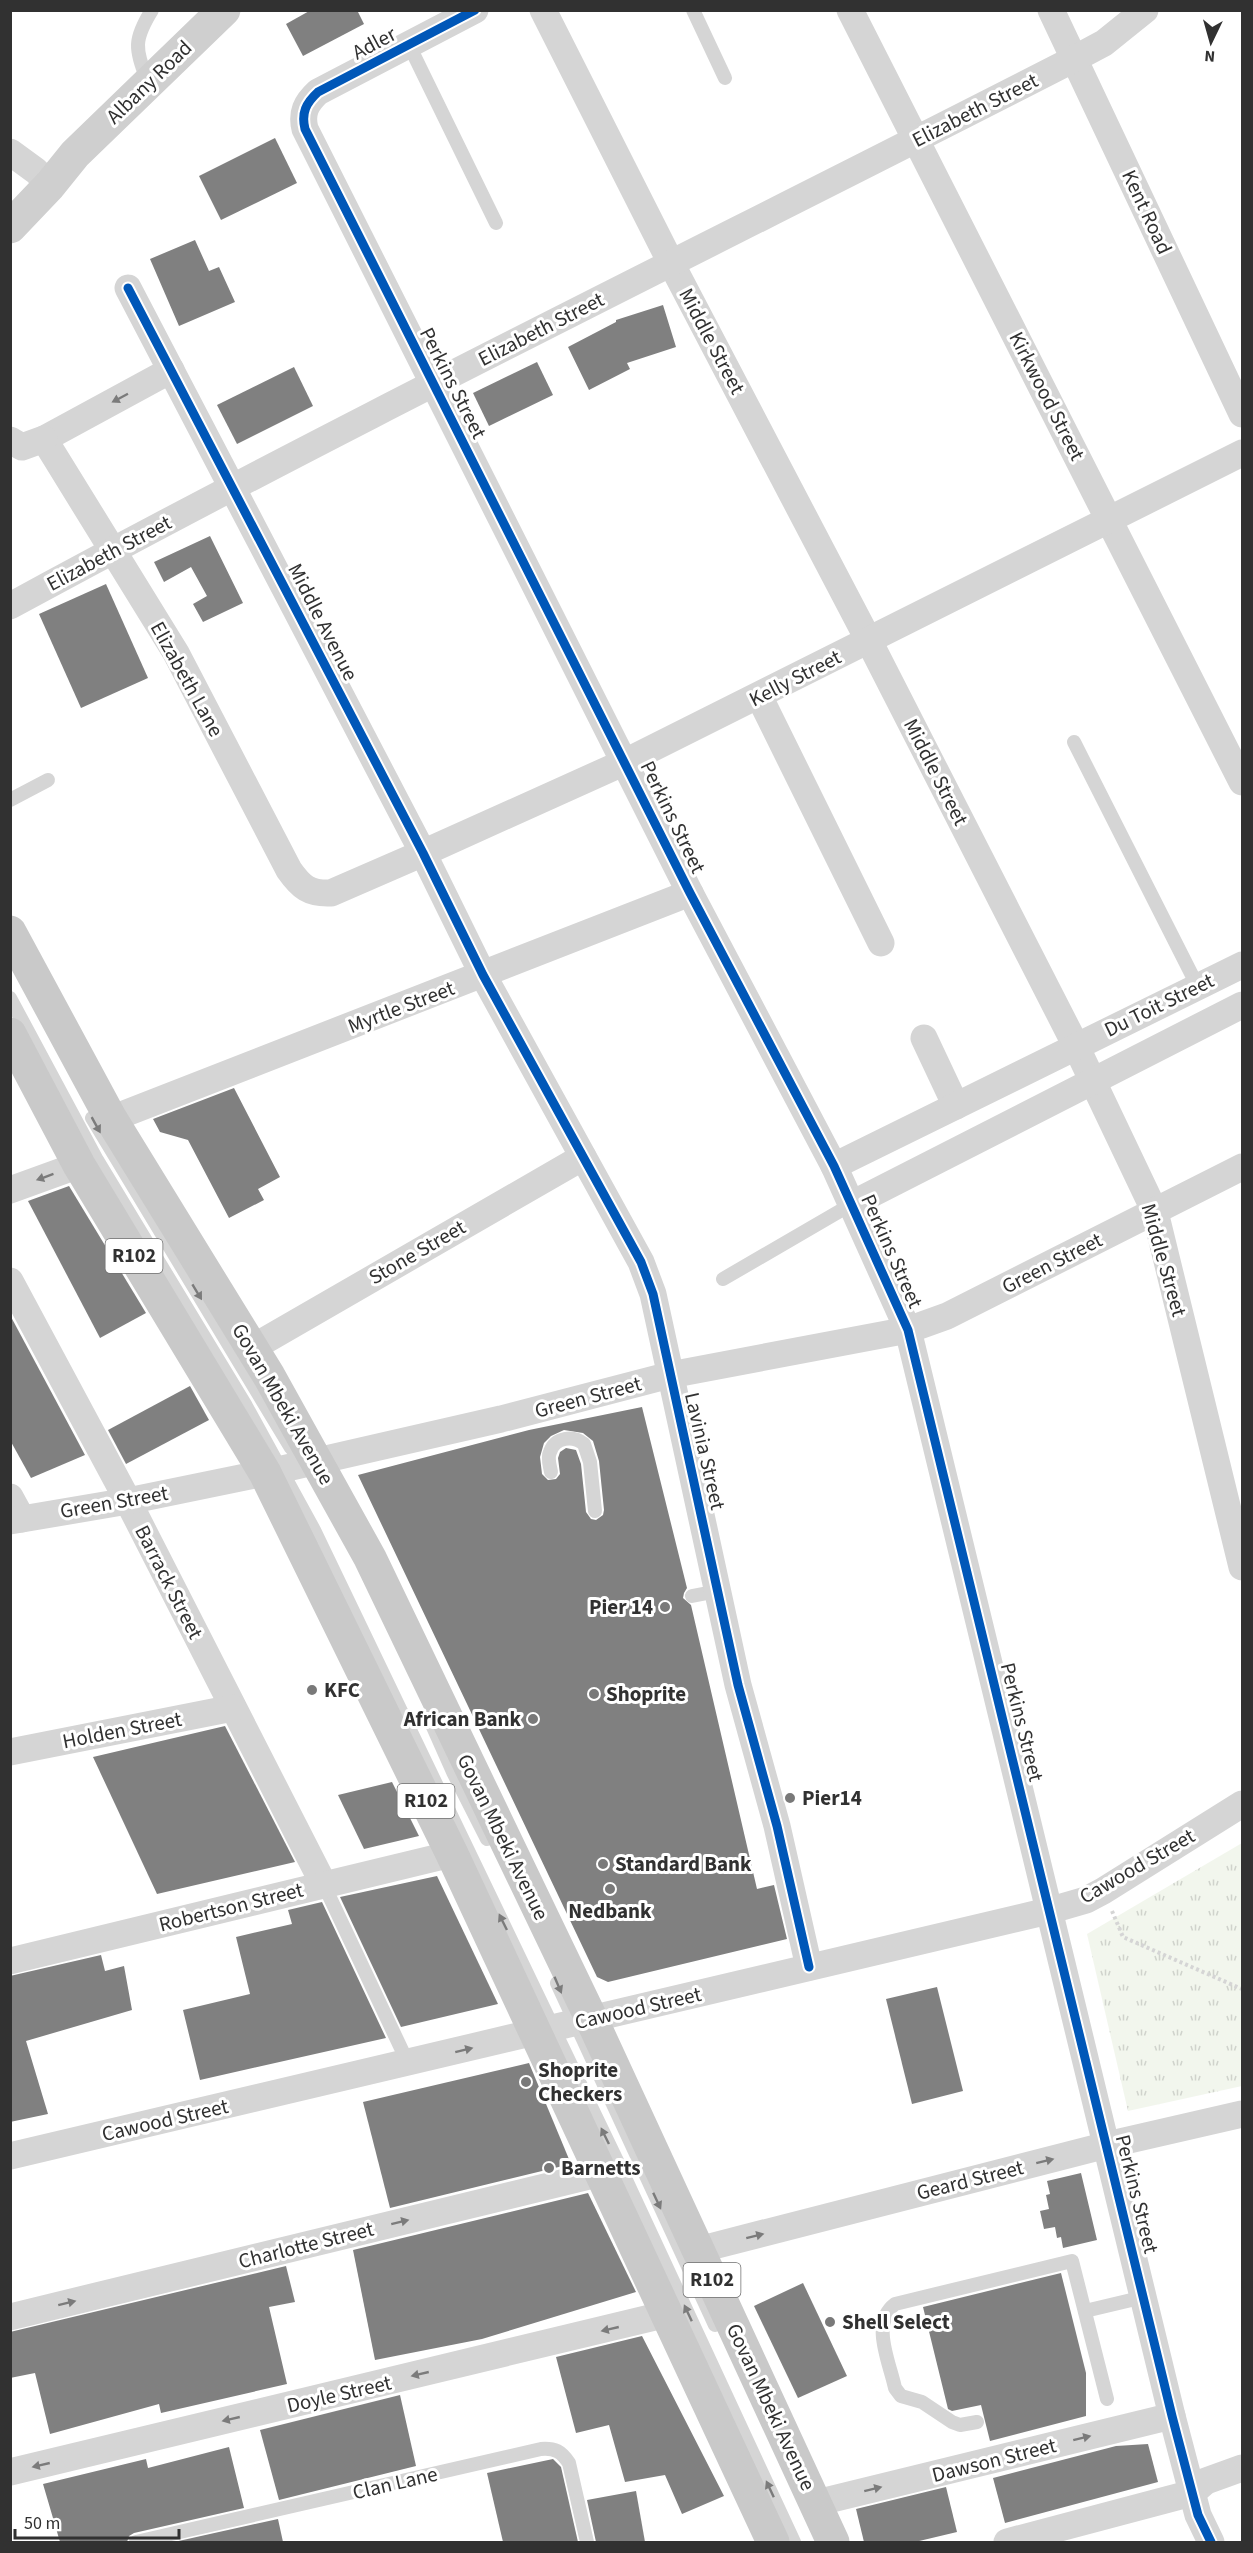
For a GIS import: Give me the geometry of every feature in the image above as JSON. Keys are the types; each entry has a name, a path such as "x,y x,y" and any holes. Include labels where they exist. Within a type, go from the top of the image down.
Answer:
{"main road":[{"name":"Albany Road","path":"10,197 43,178 75,154 224,10"},
{"name":"Albany Road","path":"10,227 43,178"},
{"name":"Govan Mbeki Avenue","path":"10,932 99,1114 252,1348 297,1472 452,1854 564,2025 698,2250 833,2542"},
{"name":"Govan Mbeki Avenue","path":"10,1034 79,1165 297,1472 370,1558 564,2025 602,2173 773,2542"}],"street":[{"name":"Adler","path":"302,120 305,107 318,92 475,10"},
{"name":"Middle Street","path":"543,10 671,263 869,640 1076,1046 1155,1212 1242,1567"},
{"name":"Kirkwood Street","path":"850,10 1242,782"},
{"name":"Kent Road","path":"1051,10 1242,414"},
{"name":"Elizabeth Street","path":"10,606 113,550 434,384 1074,60 1104,43 1145,10"},
{"name":"Perkins Street","path":"302,120 310,141 690,893 834,1166 908,1330 1172,2416 1198,2515 1211,2542"},
{"path":"10,152 43,178"},
{"name":"Middle Avenue","path":"128,288 423,854 483,975"},
{"path":"10,440 22,447 44,439 171,370"},
{"name":"Elizabeth Lane","path":"44,439 176,653 289,870 308,891 330,892 341,888"},
{"name":"Kelly Street","path":"341,888 423,854 625,762 1242,453"},
{"path":"759,696 881,943"},
{"name":"Myrtle Street","path":"99,1114 483,975 690,893"},
{"name":"Du Toit Street","path":"834,1166 1242,966"},
{"name":"Lavinia Street","path":"483,975 641,1262 653,1294 738,1685 777,1826 809,1967"},
{"path":"852,1204 1242,1005"},
{"path":"924,1038 956,1106"},
{"name":"Stone Street","path":"252,1348 583,1157"},
{"path":"10,1190 79,1165"},
{"name":"Green Street","path":"14,1512 128,1501 297,1472 670,1375 908,1330 947,1316 1242,1167"},
{"name":"Barrack Street","path":"10,1281 128,1501 324,1885"},
{"name":"Holden Street","path":"10,1752 233,1708"},
{"name":"Cawood Street","path":"10,2156 1048,1911 1086,1900 1103,1891 1242,1804"},
{"name":"Robertson Street","path":"10,1961 452,1854"},
{"name":"Geard Street","path":"698,2250 1107,2145 1242,2114"},
{"name":"Charlotte Street","path":"10,2317 602,2173"},
{"name":"Doyle Street","path":"10,2472 667,2314"},
{"name":"Dawson Street","path":"816,2504 1172,2416"},
{"path":"1008,2542 1050,2537 1192,2493 1206,2481 1242,2468"}],"lane":[{"path":"148,83 136,52 138,36 152,10"},
{"path":"693,10 725,78"},
{"path":"409,45 496,223"},
{"path":"1074,742 1198,987"},
{"path":"10,800 48,780"},
{"path":"10,961 26,991"},
{"path":"10,998 96,1160 246,1406 297,1472"},
{"path":"99,1114 297,1472 357,1565"},
{"path":"723,1280 852,1204"},
{"path":"551,1472 549,1458 553,1445 571,1438 584,1444 590,1462 595,1511"},
{"path":"692,1596 718,1591"},
{"path":"424,1706 453,1772 493,1851"},
{"path":"324,1885 408,2063"},
{"path":"524,1912 542,1949"},
{"path":"553,1974 564,2025 794,2542"},
{"path":"564,2025 720,2337"},
{"path":"976,2422 960,2425 952,2422 922,2402 901,2396 895,2388 881,2329 884,2318 894,2304 1072,2261 1107,2399"},
{"path":"1085,2310 1144,2297"},
{"name":"Clan Lane","path":"136,2542 541,2449 554,2448 563,2454 569,2463 587,2542"}],"path":[{"path":"1103,1891 1123,1937 1242,1989"}],"green space":[{"path":"1242,1843 1242,2086 1128,2111 1087,1934"}],"building":[{"path":"311,10 357,10 364,24 303,56 286,24"},
{"path":"275,138 297,183 221,220 199,176"},
{"path":"195,240 209,271 219,267 235,302 179,326 150,259"},
{"path":"663,305 676,347 627,363 630,369 589,390 568,347 616,320"},
{"path":"537,362 553,395 489,426 473,393"},
{"path":"294,367 313,406 237,444 217,405"},
{"path":"210,536 243,603 203,622 193,604 207,596 191,567 164,582 154,562"},
{"path":"106,584 148,678 81,708 39,614"},
{"path":"234,1088 280,1177 258,1189 264,1200 229,1218 188,1140 160,1132 153,1119"},
{"path":"69,1186 146,1313 100,1338 28,1201"},
{"path":"10,1315 85,1455 31,1478 10,1440"},
{"path":"190,1386 209,1420 126,1464 108,1430"},
{"path":"642,1407 687,1588 683,1598 691,1605 757,1889 774,1885 787,1939 608,1982 597,1977 358,1475 529,1430","holes":["564,1430 583,1433 593,1441 599,1461 604,1510 603,1515 596,1520 591,1519 586,1512 581,1464 576,1450 566,1448 560,1452 558,1458 560,1474 556,1479 548,1480 542,1474 540,1457 544,1443 551,1436"]},
{"path":"225,1726 295,1862 157,1894 93,1757"},
{"path":"392,1782 419,1836 364,1849 338,1795"},
{"path":"437,1876 498,2004 401,2027 340,1897"},
{"path":"322,1902 386,2038 200,2080 183,2010 250,1994 236,1937 292,1924 288,1910"},
{"path":"101,1955 105,1971 124,1966 132,2010 26,2041 48,2114 10,2122 10,1976"},
{"path":"937,1987 963,2091 912,2104 886,1999"},
{"path":"529,2063 571,2164 390,2208 363,2102"},
{"path":"1081,2173 1097,2240 1063,2248 1061,2237 1057,2238 1055,2227 1044,2229 1040,2211 1049,2209 1046,2195 1050,2194 1047,2181"},
{"path":"588,2193 636,2292 482,2339 375,2360 353,2250"},
{"path":"286,2266 295,2302 269,2307 287,2384 161,2413 159,2404 50,2434 35,2373 10,2378 10,2332"},
{"path":"1061,2273 1086,2373 1086,2416 990,2441 981,2405 952,2411 948,2409 923,2307"},
{"path":"803,2283 847,2376 798,2398 754,2306"},
{"path":"642,2336 724,2496 682,2514 665,2475 625,2482 609,2425 576,2433 556,2357"},
{"path":"400,2395 416,2466 279,2500 260,2430"},
{"path":"1148,2444 1158,2482 1005,2523 993,2478 1116,2446"},
{"path":"229,2447 244,2508 134,2533 129,2536 127,2542 60,2542 43,2484 146,2459 148,2468"},
{"path":"553,2459 561,2467 578,2542 503,2542 487,2473"},
{"path":"946,2487 957,2532 915,2542 864,2542 856,2509"},
{"path":"636,2491 645,2542 596,2542 587,2500"},
{"path":"278,2519 283,2542 174,2542"}],"cycle path":[{"path":"475,10 318,92 310,100 306,109 305,129 690,893 834,1166 908,1330 1172,2416 1198,2515 1211,2542"},
{"path":"128,288 423,853 483,975 641,1262 653,1294 738,1685 777,1826 809,1967"}],"place":[{"name":"Pier 14","path":"665,1607"},
{"name":"KFC","path":"312,1690"},
{"name":"Shoprite","path":"594,1694"},
{"name":"African Bank","path":"533,1719"},
{"name":"Pier14","path":"790,1798"},
{"name":"Standard Bank","path":"603,1864"},
{"name":"Nedbank","path":"610,1889"},
{"name":"Shoprite Checkers","path":"526,2082"},
{"name":"Barnetts","path":"549,2168"},
{"name":"Shell Select","path":"830,2322"}]}
